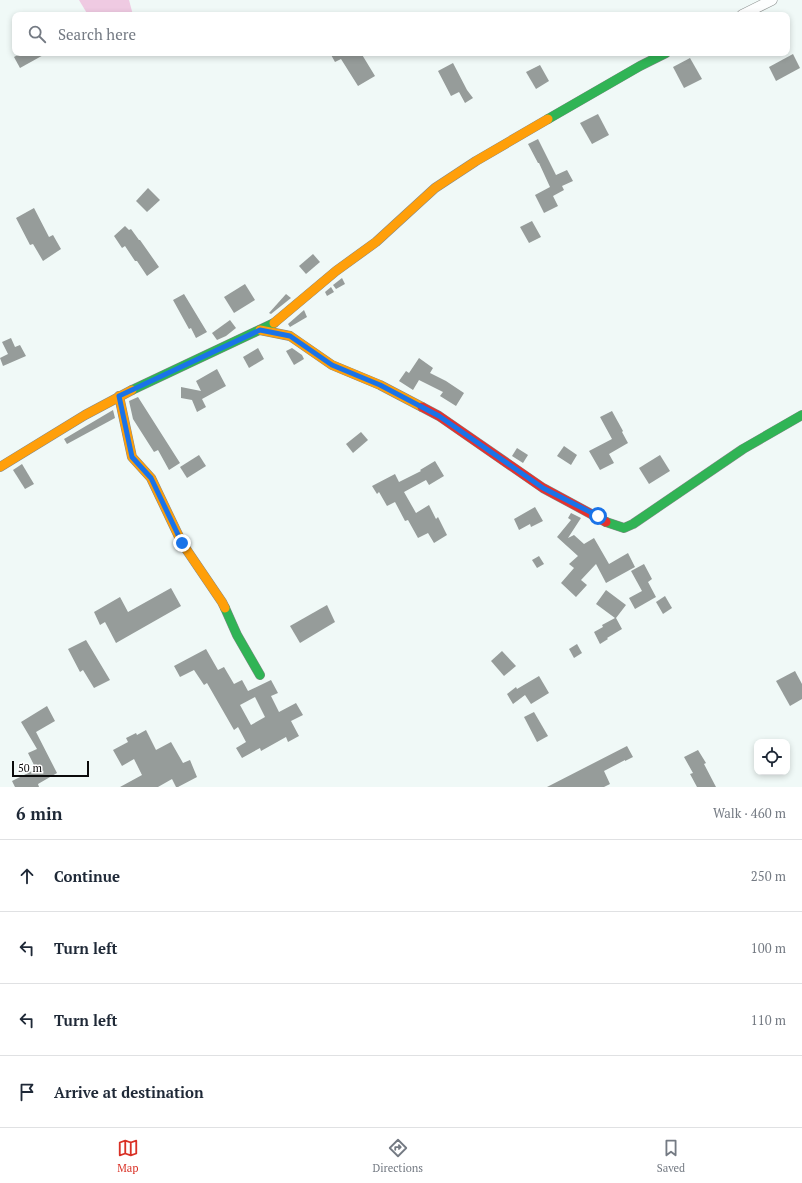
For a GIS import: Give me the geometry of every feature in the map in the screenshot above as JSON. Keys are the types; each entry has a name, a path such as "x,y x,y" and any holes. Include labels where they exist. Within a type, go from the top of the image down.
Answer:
{"street":[{"path":"748,12 772,0"},
{"path":"0,467 85,414 119,396 276,322 336,271 376,242 435,188 476,161 571,105 660,56"},
{"path":"260,330 290,336 332,365 380,385 439,416 543,488 598,516 608,523 624,528 639,520 744,449 802,415"},
{"path":"119,396 132,457 151,478 182,543 222,602 237,635 260,675"}],"shaded area":[{"path":"79,0 129,0 132,12 86,12"}],"building":[{"path":"793,54 800,68 776,81 769,67"},
{"path":"16,56 42,56 20,68 14,57"},
{"path":"332,56 363,56 375,76 358,86 341,59 335,62"},
{"path":"690,58 702,79 684,88 673,67"},
{"path":"453,63 467,90 473,98 465,103 459,92 451,96 438,71"},
{"path":"540,65 549,81 536,89 526,72"},
{"path":"598,114 609,135 592,144 580,123"},
{"path":"538,139 556,175 567,170 573,181 562,186 564,190 553,196 558,206 544,213 535,195 550,187 528,144"},
{"path":"148,188 160,200 147,212 136,201"},
{"path":"34,208 49,237 53,235 61,249 43,261 33,244 30,245 16,218"},
{"path":"532,221 541,237 529,243 520,227"},
{"path":"125,226 129,230 131,229 159,267 147,276 125,246 122,248 114,236"},
{"path":"313,254 320,262 306,274 299,266"},
{"path":"342,278 345,284 336,289 333,285"},
{"path":"245,284 255,300 234,313 224,297"},
{"path":"331,287 334,292 327,296 325,292"},
{"path":"184,294 207,332 196,338 191,328 189,329 173,300"},
{"path":"286,294 291,298 271,314 269,313"},
{"path":"304,310 307,317 290,327 288,324"},
{"path":"230,320 236,328 226,336 217,340 212,333"},
{"path":"11,338 15,347 20,345 26,356 3,366 0,358 8,354 2,342"},
{"path":"258,348 264,359 249,368 243,357"},
{"path":"292,348 302,355 304,359 294,365 286,351"},
{"path":"419,358 433,368 430,373 446,381 464,393 456,406 440,396 443,392 419,380 413,390 399,381 406,371 409,373"},
{"path":"217,369 226,386 202,399 206,407 197,412 192,400 181,398 181,387 201,391 196,381"},
{"path":"138,397 180,463 169,470 158,450 154,452 133,419 129,401"},
{"path":"113,410 115,418 67,444 64,439"},
{"path":"612,411 628,443 609,454 614,463 600,470 589,451 612,439 600,417"},
{"path":"361,432 368,440 353,453 346,444"},
{"path":"564,446 577,455 571,465 557,456"},
{"path":"517,448 528,455 523,463 512,456"},
{"path":"199,455 206,466 187,478 180,467"},
{"path":"660,455 670,471 649,484 639,468"},
{"path":"435,461 444,476 429,485 426,480 404,492 416,513 429,505 436,519 438,517 447,535 434,543 428,533 418,538 408,520 405,521 395,502 387,506 379,492 377,494 372,486 395,474 399,482 421,471 420,470"},
{"path":"22,464 34,484 25,489 13,470"},
{"path":"535,507 543,521 531,527 530,524 519,530 514,519"},
{"path":"571,513 581,518 568,538 574,535 584,544 594,538 609,564 628,553 635,567 606,583 596,564 581,580 587,585 576,597 561,583 574,568 569,564 578,556 557,537 571,520 568,518"},
{"path":"539,556 544,564 537,568 532,560"},
{"path":"644,564 652,579 648,582 656,597 635,609 629,598 642,591 631,571"},
{"path":"171,588 181,606 116,643 105,622 100,625 94,612 120,597 128,612"},
{"path":"606,590 626,605 616,618 622,629 600,644 594,632 603,627 602,625 615,618 596,604"},
{"path":"665,596 672,608 663,614 656,602"},
{"path":"327,605 335,622 300,643 290,626"},
{"path":"86,640 110,680 94,688 83,670 80,672 68,649"},
{"path":"577,644 582,653 574,658 569,649"},
{"path":"206,649 218,670 224,667 234,684 242,680 248,691 271,680 278,693 271,696 279,712 296,703 303,715 291,721 299,736 288,742 286,737 261,751 260,748 242,758 236,748 246,742 238,727 234,730 207,683 204,685 194,670 180,677 174,666","holes":["255,697 265,717 251,725 240,705"]},
{"path":"502,651 516,666 504,676 491,661"},
{"path":"795,671 802,684 802,699 790,706 776,681"},
{"path":"539,676 549,693 531,704 525,695 513,704 507,694 516,687 517,689"},
{"path":"47,706 55,721 36,732 57,773 38,784 39,787 15,787 12,781 36,769 28,753 37,749 21,722"},
{"path":"534,712 548,736 537,742 524,717"},
{"path":"146,730 156,750 171,742 183,763 190,760 197,777 178,787 176,787 172,779 158,787 120,787 142,775 134,759 122,766 113,750 128,742 126,738 136,733 137,735"},
{"path":"627,746 633,757 604,771 610,784 604,787 547,787"},
{"path":"698,750 706,763 704,764 716,787 697,787 690,774 693,773 684,757"}],"traffic: fast":[{"path":"548,119 660,56"},
{"path":"132,390 274,323"},
{"path":"606,522 624,528 633,524 743,449 802,415"},
{"path":"225,608 237,635 260,675"}],"traffic: slow":[{"path":"274,323 336,271 376,242 435,188 476,161 548,119"},
{"path":"260,330 290,336 332,365 380,385 422,407"},
{"path":"0,467 85,415 132,390"},
{"path":"119,396 132,457 151,478 182,543 225,608"}],"traffic: jam":[{"path":"422,407 439,416 543,488 606,522"}],"route":[{"path":"182,543 151,478 132,457 119,396 260,330 290,336 332,365 380,385 439,416 543,488 598,516"}]}
